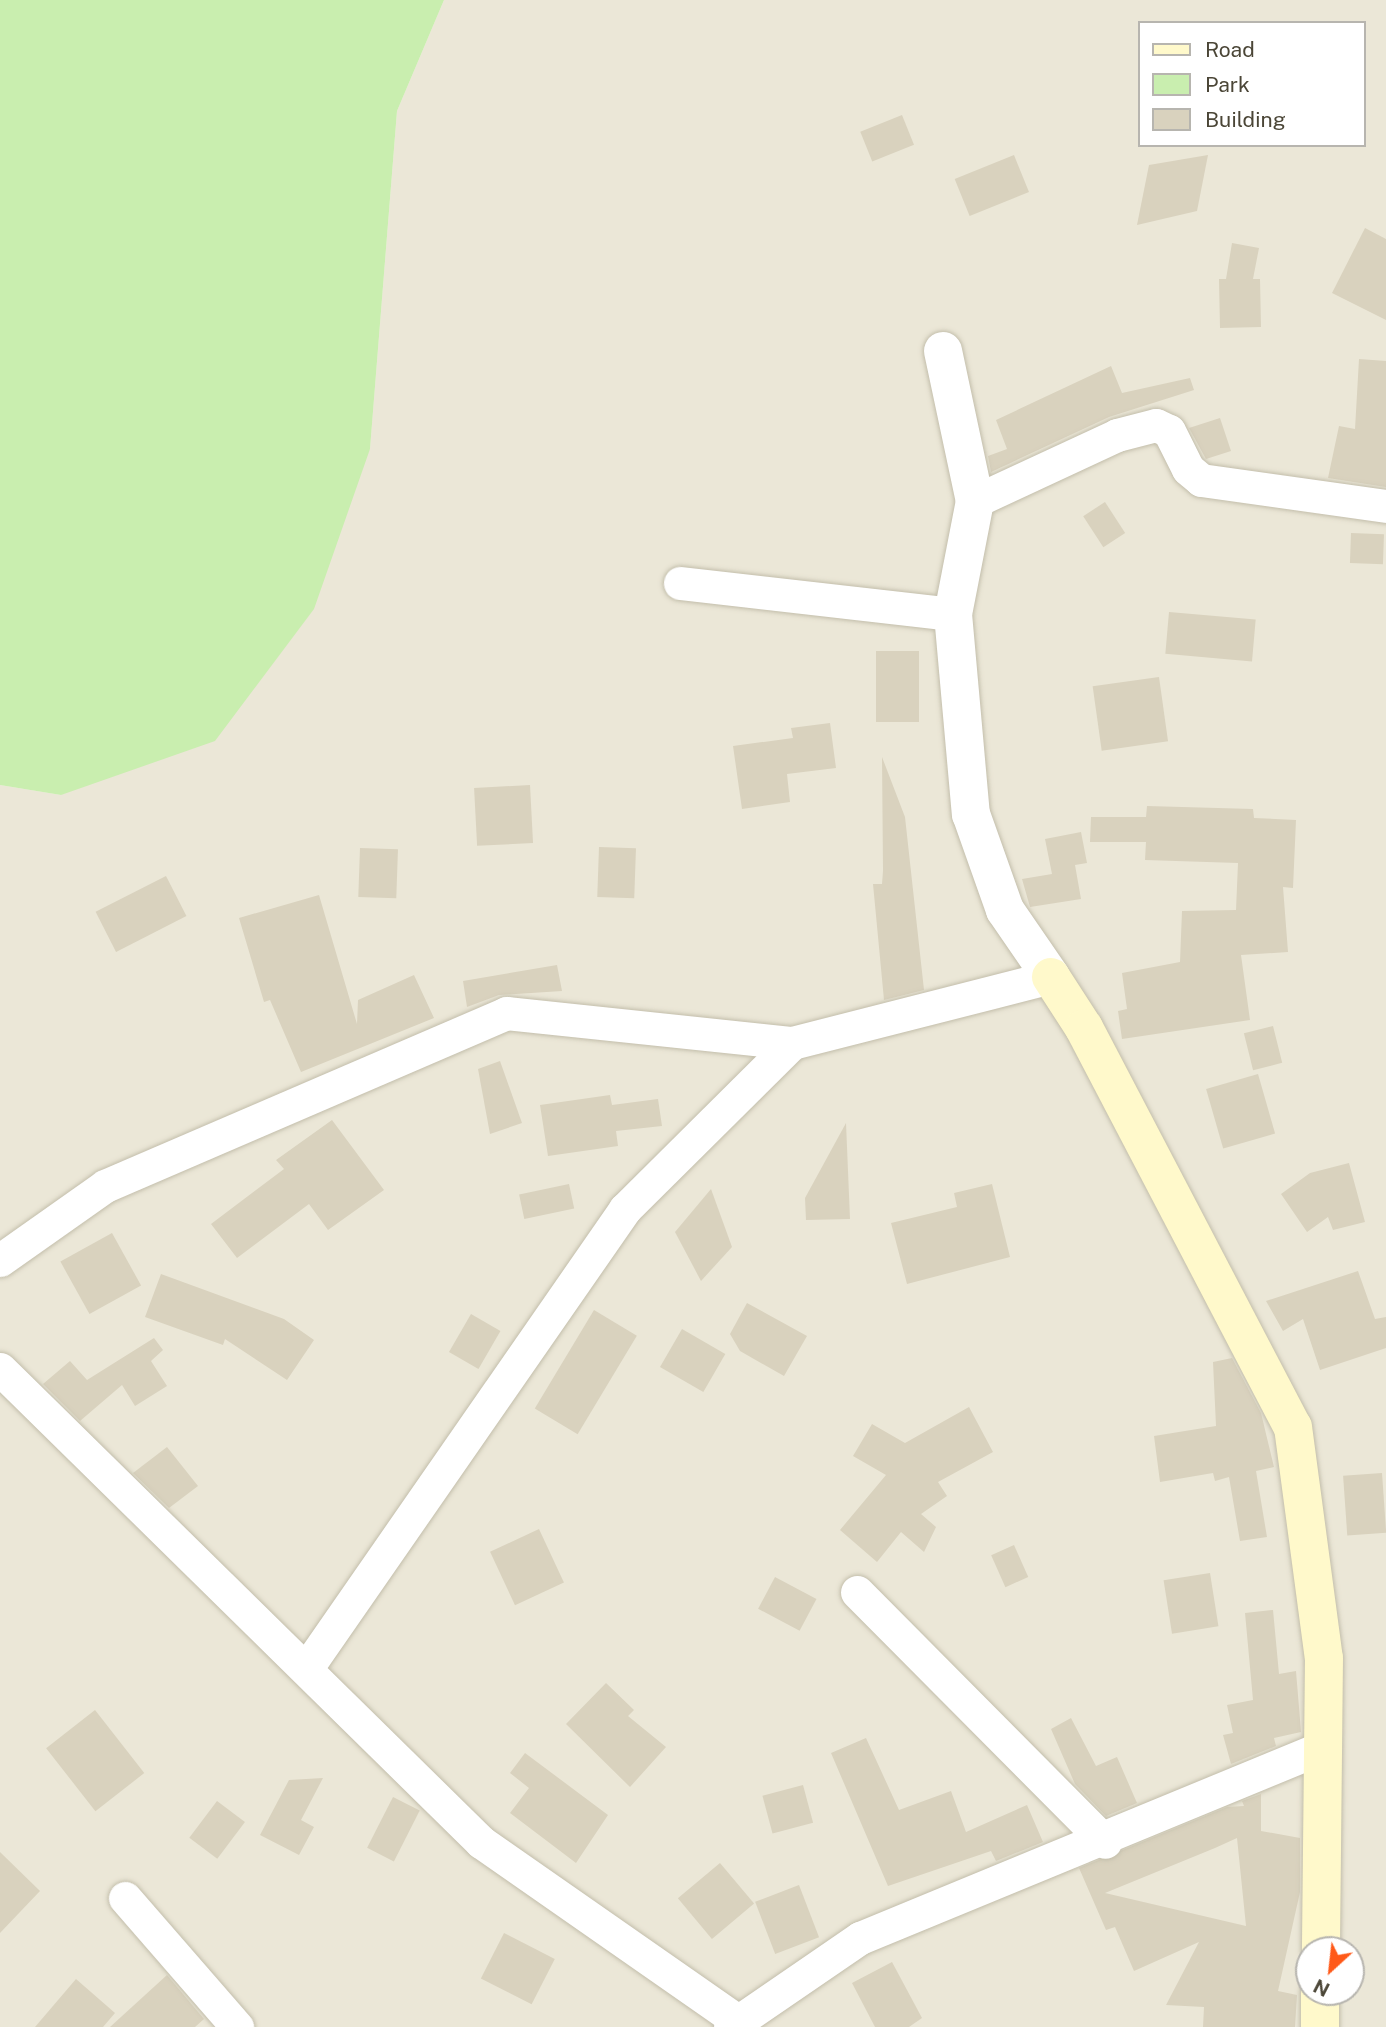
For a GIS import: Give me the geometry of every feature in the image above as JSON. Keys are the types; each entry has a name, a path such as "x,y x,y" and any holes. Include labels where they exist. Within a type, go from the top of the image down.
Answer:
{"main road":[{"path":"1051,977 1293,1427 1324,1658 1321,1936"},
{"path":"1320,2006 1320,2027"}],"street":[{"path":"0,1260 105,1186 506,1013 792,1043 1051,977 1004,909 971,814 953,614 975,501 943,351"},
{"path":"975,501 1143,425 1169,431 1188,470 1201,480 1386,506"},
{"path":"680,583 953,614"},
{"path":"306,1670 625,1209 792,1043"},
{"path":"0,1369 481,1842 734,2024 860,1938 1105,1842 1323,1747"},
{"path":"857,1591 1105,1842"},
{"path":"125,1898 237,2027"}],"shaded area":[{"path":"444,0 1386,0 1386,2027 0,2027 0,785 61,795 370,449 397,111"}],"green space":[{"path":"0,0 444,0 397,111 370,449 314,609 215,741 61,795 0,785"}],"building":[{"path":"902,115 914,145 872,162 860,132"},
{"path":"1014,155 1029,192 970,216 955,179"},
{"path":"1208,155 1197,211 1137,225 1149,165"},
{"path":"1365,228 1386,239 1386,320 1332,293"},
{"path":"1232,243 1259,248 1253,279 1260,279 1261,327 1220,328 1219,279 1226,279"},
{"path":"1359,359 1386,361 1386,487 1328,478 1339,426 1355,429"},
{"path":"1111,366 1122,393 1190,378 1194,390 1109,417 991,472 988,456 1007,449 996,420"},
{"path":"1220,418 1231,451 1206,459 1189,428"},
{"path":"1105,502 1125,533 1103,547 1083,516"},
{"path":"1351,533 1384,534 1383,564 1350,563"},
{"path":"1169,612 1256,620 1252,661 1165,654"},
{"path":"876,651 919,651 919,722 876,722"},
{"path":"1159,677 1168,741 1102,751 1093,686"},
{"path":"830,723 836,768 787,774 790,802 742,809 733,746 793,738 791,728"},
{"path":"882,757 905,817 924,990 884,1000 873,884 882,884 883,871"},
{"path":"530,785 533,843 477,846 474,788"},
{"path":"1147,806 1253,809 1254,818 1296,820 1293,888 1283,887 1288,952 1241,955 1250,1020 1122,1039 1118,1011 1127,1009 1122,973 1180,962 1182,911 1236,910 1238,863 1145,860 1146,842 1090,842 1091,817 1146,817"},
{"path":"1081,832 1087,863 1075,865 1081,899 1030,907 1022,879 1052,874 1045,839"},
{"path":"599,847 636,848 634,898 597,897"},
{"path":"360,848 398,849 396,898 358,897"},
{"path":"166,876 186,916 116,952 96,912"},
{"path":"319,895 357,1024 358,1000 414,975 434,1018 301,1072 270,1000 264,1002 239,918"},
{"path":"557,965 562,991 499,995 467,1007 463,981"},
{"path":"1273,1026 1282,1063 1253,1070 1244,1033"},
{"path":"500,1061 522,1123 490,1134 478,1069"},
{"path":"1258,1074 1275,1134 1223,1148 1206,1089"},
{"path":"610,1095 612,1105 658,1099 662,1126 616,1131 618,1146 548,1156 540,1105"},
{"path":"332,1120 384,1190 328,1230 309,1204 237,1258 211,1224 284,1169 276,1160"},
{"path":"846,1123 850,1219 806,1220 805,1198"},
{"path":"1349,1163 1365,1222 1333,1230 1328,1217 1307,1232 1281,1194 1310,1173"},
{"path":"569,1184 574,1208 524,1219 519,1195"},
{"path":"992,1184 1010,1257 907,1284 891,1223 957,1207 954,1193"},
{"path":"711,1189 732,1247 701,1281 675,1232"},
{"path":"112,1233 141,1285 89,1314 60,1262"},
{"path":"1358,1271 1375,1319 1386,1317 1386,1348 1320,1370 1303,1319 1283,1331 1266,1301"},
{"path":"161,1274 284,1319 314,1340 287,1380 225,1339 223,1345 145,1317"},
{"path":"747,1303 807,1336 784,1376 740,1351 730,1334"},
{"path":"594,1310 637,1336 578,1434 535,1409"},
{"path":"471,1314 500,1331 478,1369 449,1352"},
{"path":"682,1329 725,1354 703,1392 660,1367"},
{"path":"154,1338 163,1350 151,1361 167,1386 135,1406 122,1385 80,1421 43,1384 70,1361 87,1380"},
{"path":"1232,1358 1261,1413 1274,1467 1256,1471 1267,1537 1240,1541 1229,1477 1215,1481 1213,1473 1160,1482 1154,1436 1216,1426 1213,1362"},
{"path":"969,1407 993,1452 938,1482 947,1496 921,1514 936,1527 924,1552 901,1532 877,1562 840,1530 886,1475 853,1456 872,1424 905,1443"},
{"path":"167,1447 198,1486 169,1508 133,1473"},
{"path":"1382,1473 1386,1533 1347,1536 1343,1476"},
{"path":"539,1529 564,1582 515,1605 490,1552"},
{"path":"1014,1545 1028,1577 1005,1587 991,1555"},
{"path":"1210,1573 1218,1626 1172,1634 1164,1580"},
{"path":"775,1577 816,1599 800,1631 758,1609"},
{"path":"1273,1610 1279,1674 1296,1671 1301,1732 1274,1738 1276,1746 1231,1764 1223,1735 1233,1733 1227,1705 1253,1700 1245,1613"},
{"path":"606,1683 634,1710 628,1716 666,1747 630,1787 566,1724"},
{"path":"95,1710 144,1773 95,1811 46,1748"},
{"path":"1071,1718 1096,1766 1117,1757 1137,1803 1106,1816 1075,1784 1051,1729"},
{"path":"866,1738 899,1810 951,1791 966,1832 1027,1805 1043,1842 996,1861 991,1851 888,1886 831,1753"},
{"path":"525,1753 608,1815 576,1863 510,1813 529,1788 510,1773"},
{"path":"323,1778 301,1820 314,1827 299,1855 260,1835 289,1780"},
{"path":"803,1785 813,1823 773,1834 762,1796"},
{"path":"1261,1794 1261,1831 1300,1838 1300,1892 1278,1991 1295,1995 1295,2027 1203,2027 1204,2007 1166,2005 1199,1942 1134,1971 1115,1927 1106,1930 1079,1868 1227,1807 1244,1806 1242,1801","holes":["1237,1838 1246,1926 1105,1893"]},
{"path":"393,1797 420,1811 394,1861 367,1848"},
{"path":"217,1801 245,1822 217,1859 189,1838"},
{"path":"0,1852 40,1891 0,1933"},
{"path":"720,1863 754,1904 712,1939 678,1898"},
{"path":"799,1885 819,1937 775,1954 755,1902"},
{"path":"504,1933 555,1959 532,2004 481,1978"},
{"path":"892,1962 922,2018 909,2027 875,2027 852,1983"},
{"path":"167,1975 204,2019 195,2027 110,2027"},
{"path":"76,1979 115,2013 103,2027 35,2027"}]}
